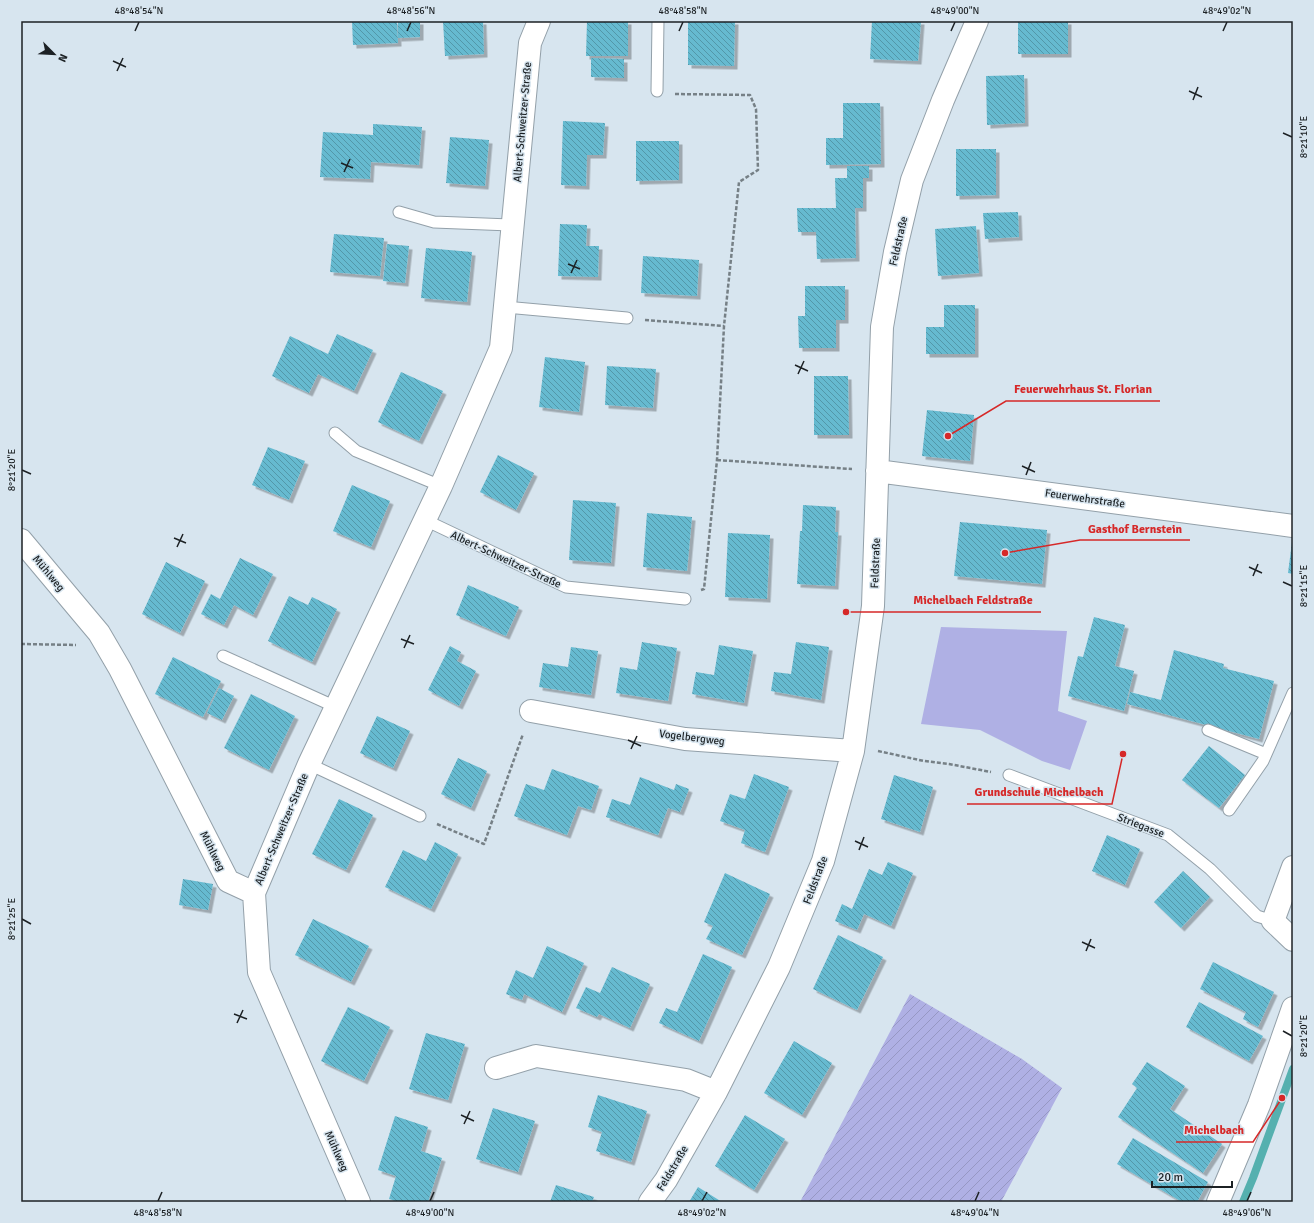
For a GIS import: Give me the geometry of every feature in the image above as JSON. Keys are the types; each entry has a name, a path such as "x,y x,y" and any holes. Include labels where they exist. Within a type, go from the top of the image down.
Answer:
{"street":[{"name":"Albert-Schweitzer-Straße","path":"254,893 309,764 442,486 501,348 530,43 539,21"},
{"name":"Feldstraße","path":"650,1202 666,1180 716,1092 779,967 823,861 853,751 873,606 882,327 894,252 912,180 943,100 977,21"},
{"name":"Feuerwehrstraße","path":"877,471 1293,526"},
{"name":"Mühlweg","path":"21,540 99,633 120,669 228,881 254,893 258,972 359,1202"},
{"name":"Vogelbergweg","path":"531,711 685,739 853,751"},
{"path":"1293,867 1273,921 1293,940"},
{"path":"1218,1202 1259,1105 1293,1008"},
{"path":"496,1068 536,1056 686,1080 716,1092"}],"lane":[{"path":"657,91 658,21"},
{"path":"399,212 434,222 513,225"},
{"path":"504,307 626,318"},
{"path":"335,433 356,451 442,486"},
{"name":"Albert-Schweitzer-Straße","path":"425,520 566,587 685,599"},
{"path":"223,656 336,707"},
{"path":"1229,810 1263,761 1293,693"},
{"path":"1208,730 1266,754"},
{"name":"Albert-Schweitzer-Straße","path":"309,764 420,816"},
{"name":"Striegasse","path":"1009,775 1168,835 1210,870 1257,916 1273,921"}],"path":[{"path":"657,91 668,94 750,95 756,109 758,170 739,182 724,326 717,460 704,589 685,599"},
{"path":"626,318 724,326"},
{"path":"717,460 877,471"},
{"path":"21,644 83,645 99,633"},
{"path":"420,816 484,844 531,711"},
{"path":"902,757 1009,775"}],"shaded area":[{"path":"941,627 1067,631 1058,711 1087,721 1070,770 1042,761 980,730 921,724"},
{"path":"910,994 1022,1059 1062,1088 1001,1202 800,1202"}],"building":[{"path":"352,21 397,21 398,43 353,45"},
{"path":"398,21 420,21 420,37 398,38"},
{"path":"443,21 483,21 484,54 445,56"},
{"path":"587,21 628,21 628,56 586,56"},
{"path":"688,21 735,21 734,66 688,65"},
{"path":"872,21 921,21 918,61 870,59"},
{"path":"1018,21 1068,21 1068,54 1018,54"},
{"path":"591,58 624,59 624,78 591,77"},
{"path":"1024,75 1025,123 987,125 986,76"},
{"path":"843,103 880,103 881,164 826,165 826,138 843,138"},
{"path":"563,121 605,123 603,155 587,155 586,186 561,185"},
{"path":"373,124 422,127 419,165 371,162 370,179 320,177 323,132 373,135"},
{"path":"450,137 489,140 485,186 446,183"},
{"path":"636,141 679,141 679,180 636,181"},
{"path":"956,149 996,149 996,195 956,196"},
{"path":"847,166 869,166 869,178 863,178 863,208 855,208 856,258 817,259 816,232 798,232 797,208 836,208 835,178 847,178"},
{"path":"1018,212 1019,237 985,239 983,213"},
{"path":"560,224 587,225 586,246 599,246 598,277 558,276"},
{"path":"976,226 979,273 938,276 935,229"},
{"path":"334,234 384,238 380,276 330,272"},
{"path":"387,244 409,246 405,283 383,281"},
{"path":"426,248 472,252 467,302 421,298"},
{"path":"643,256 699,260 697,296 641,293"},
{"path":"805,286 845,286 845,320 836,320 836,348 799,348 798,316 805,316"},
{"path":"944,305 975,305 975,354 926,354 926,327 944,327"},
{"path":"337,334 373,350 354,391 318,374 309,393 272,376 290,336 328,354"},
{"path":"545,357 585,362 579,412 539,407"},
{"path":"607,366 656,369 653,408 605,405"},
{"path":"401,372 443,391 419,441 378,422"},
{"path":"814,376 848,376 849,435 814,435"},
{"path":"927,410 974,415 970,461 922,456"},
{"path":"268,447 305,461 289,500 252,485"},
{"path":"498,455 534,473 516,510 480,492"},
{"path":"352,485 390,501 371,547 333,531"},
{"path":"573,500 616,503 611,563 569,560"},
{"path":"803,505 836,507 835,532 838,532 835,586 797,584"},
{"path":"647,513 692,517 687,571 643,567"},
{"path":"960,522 1047,530 1042,584 954,576"},
{"path":"728,533 770,535 767,599 725,597"},
{"path":"1293,542 1293,574 1288,573"},
{"path":"240,558 273,574 253,615 234,605 224,625 201,614 211,594 220,599"},
{"path":"166,562 205,581 180,633 142,614"},
{"path":"468,585 519,607 506,636 456,615"},
{"path":"289,596 308,605 312,597 337,609 312,662 268,641"},
{"path":"1094,617 1125,625 1115,666 1134,671 1124,711 1068,696 1078,656 1083,657"},
{"path":"642,642 677,648 668,701 616,693 620,667 637,670"},
{"path":"796,642 829,647 821,700 771,691 774,672 791,674"},
{"path":"719,645 753,651 744,703 692,694 696,672 714,675"},
{"path":"450,646 461,652 457,661 476,671 459,706 428,690"},
{"path":"571,647 598,651 591,695 539,687 543,663 568,667"},
{"path":"1174,650 1224,664 1223,668 1274,681 1259,739 1127,704 1130,692 1161,700"},
{"path":"173,657 221,681 203,717 155,694"},
{"path":"219,688 234,696 222,720 207,713"},
{"path":"251,694 295,716 269,770 224,748"},
{"path":"377,716 410,731 393,768 360,753"},
{"path":"1209,746 1245,775 1219,808 1182,780"},
{"path":"458,758 487,771 471,808 441,794"},
{"path":"552,769 599,786 591,810 578,806 567,835 514,816 526,784 544,790"},
{"path":"754,774 789,787 765,852 741,843 745,830 720,821 730,794 745,799"},
{"path":"894,775 933,787 920,832 881,819"},
{"path":"640,777 674,790 676,784 689,789 680,812 668,808 658,835 606,817 612,799 630,805"},
{"path":"339,799 373,815 346,870 312,854"},
{"path":"1107,835 1140,849 1125,885 1092,871"},
{"path":"435,842 458,854 431,909 385,887 403,850 426,861"},
{"path":"888,862 913,873 891,926 864,914 857,930 835,921 842,904 852,909 869,869 882,875"},
{"path":"1183,871 1210,897 1181,928 1154,902"},
{"path":"725,873 770,894 742,955 706,939 713,926 704,922"},
{"path":"183,879 213,884 208,910 179,905"},
{"path":"313,919 369,946 351,982 295,955"},
{"path":"838,935 883,957 857,1010 813,989"},
{"path":"547,946 584,963 562,1012 524,994 522,1000 506,994 516,970 533,978"},
{"path":"703,954 732,967 699,1041 659,1023 666,1008 677,1012"},
{"path":"1213,962 1274,992 1258,1027 1243,1019 1246,1012 1200,989"},
{"path":"612,967 650,984 630,1028 599,1014 597,1017 576,1008 586,987 600,993"},
{"path":"1199,1002 1263,1036 1249,1061 1186,1027"},
{"path":"348,1007 390,1027 364,1081 321,1061"},
{"path":"426,1033 465,1044 448,1100 409,1089"},
{"path":"794,1041 832,1063 802,1115 764,1093"},
{"path":"1147,1062 1185,1086 1170,1109 1222,1144 1203,1173 1118,1117 1137,1088 1132,1084"},
{"path":"598,1095 647,1111 631,1162 596,1151 602,1132 588,1127"},
{"path":"493,1108 535,1121 518,1172 476,1159"},
{"path":"745,1115 785,1139 754,1190 715,1166"},
{"path":"395,1116 428,1127 421,1151 442,1158 428,1202 399,1202 389,1199 396,1176 378,1170"},
{"path":"1133,1138 1208,1182 1197,1202 1182,1202 1117,1164"},
{"path":"556,1185 594,1197 592,1202 550,1202"},
{"path":"698,1187 722,1202 689,1202"}],"waterway":[{"path":"1243,1202 1293,1069"}],"place":[{"name":"Feuerwehrhaus St. Florian","path":"948,436"},
{"name":"Gasthof Bernstein","path":"1005,553"},
{"name":"Michelbach Feldstraße","path":"846,612"},
{"name":"Grundschule Michelbach","path":"1123,754"},
{"name":"Michelbach","path":"1282,1098"}]}
